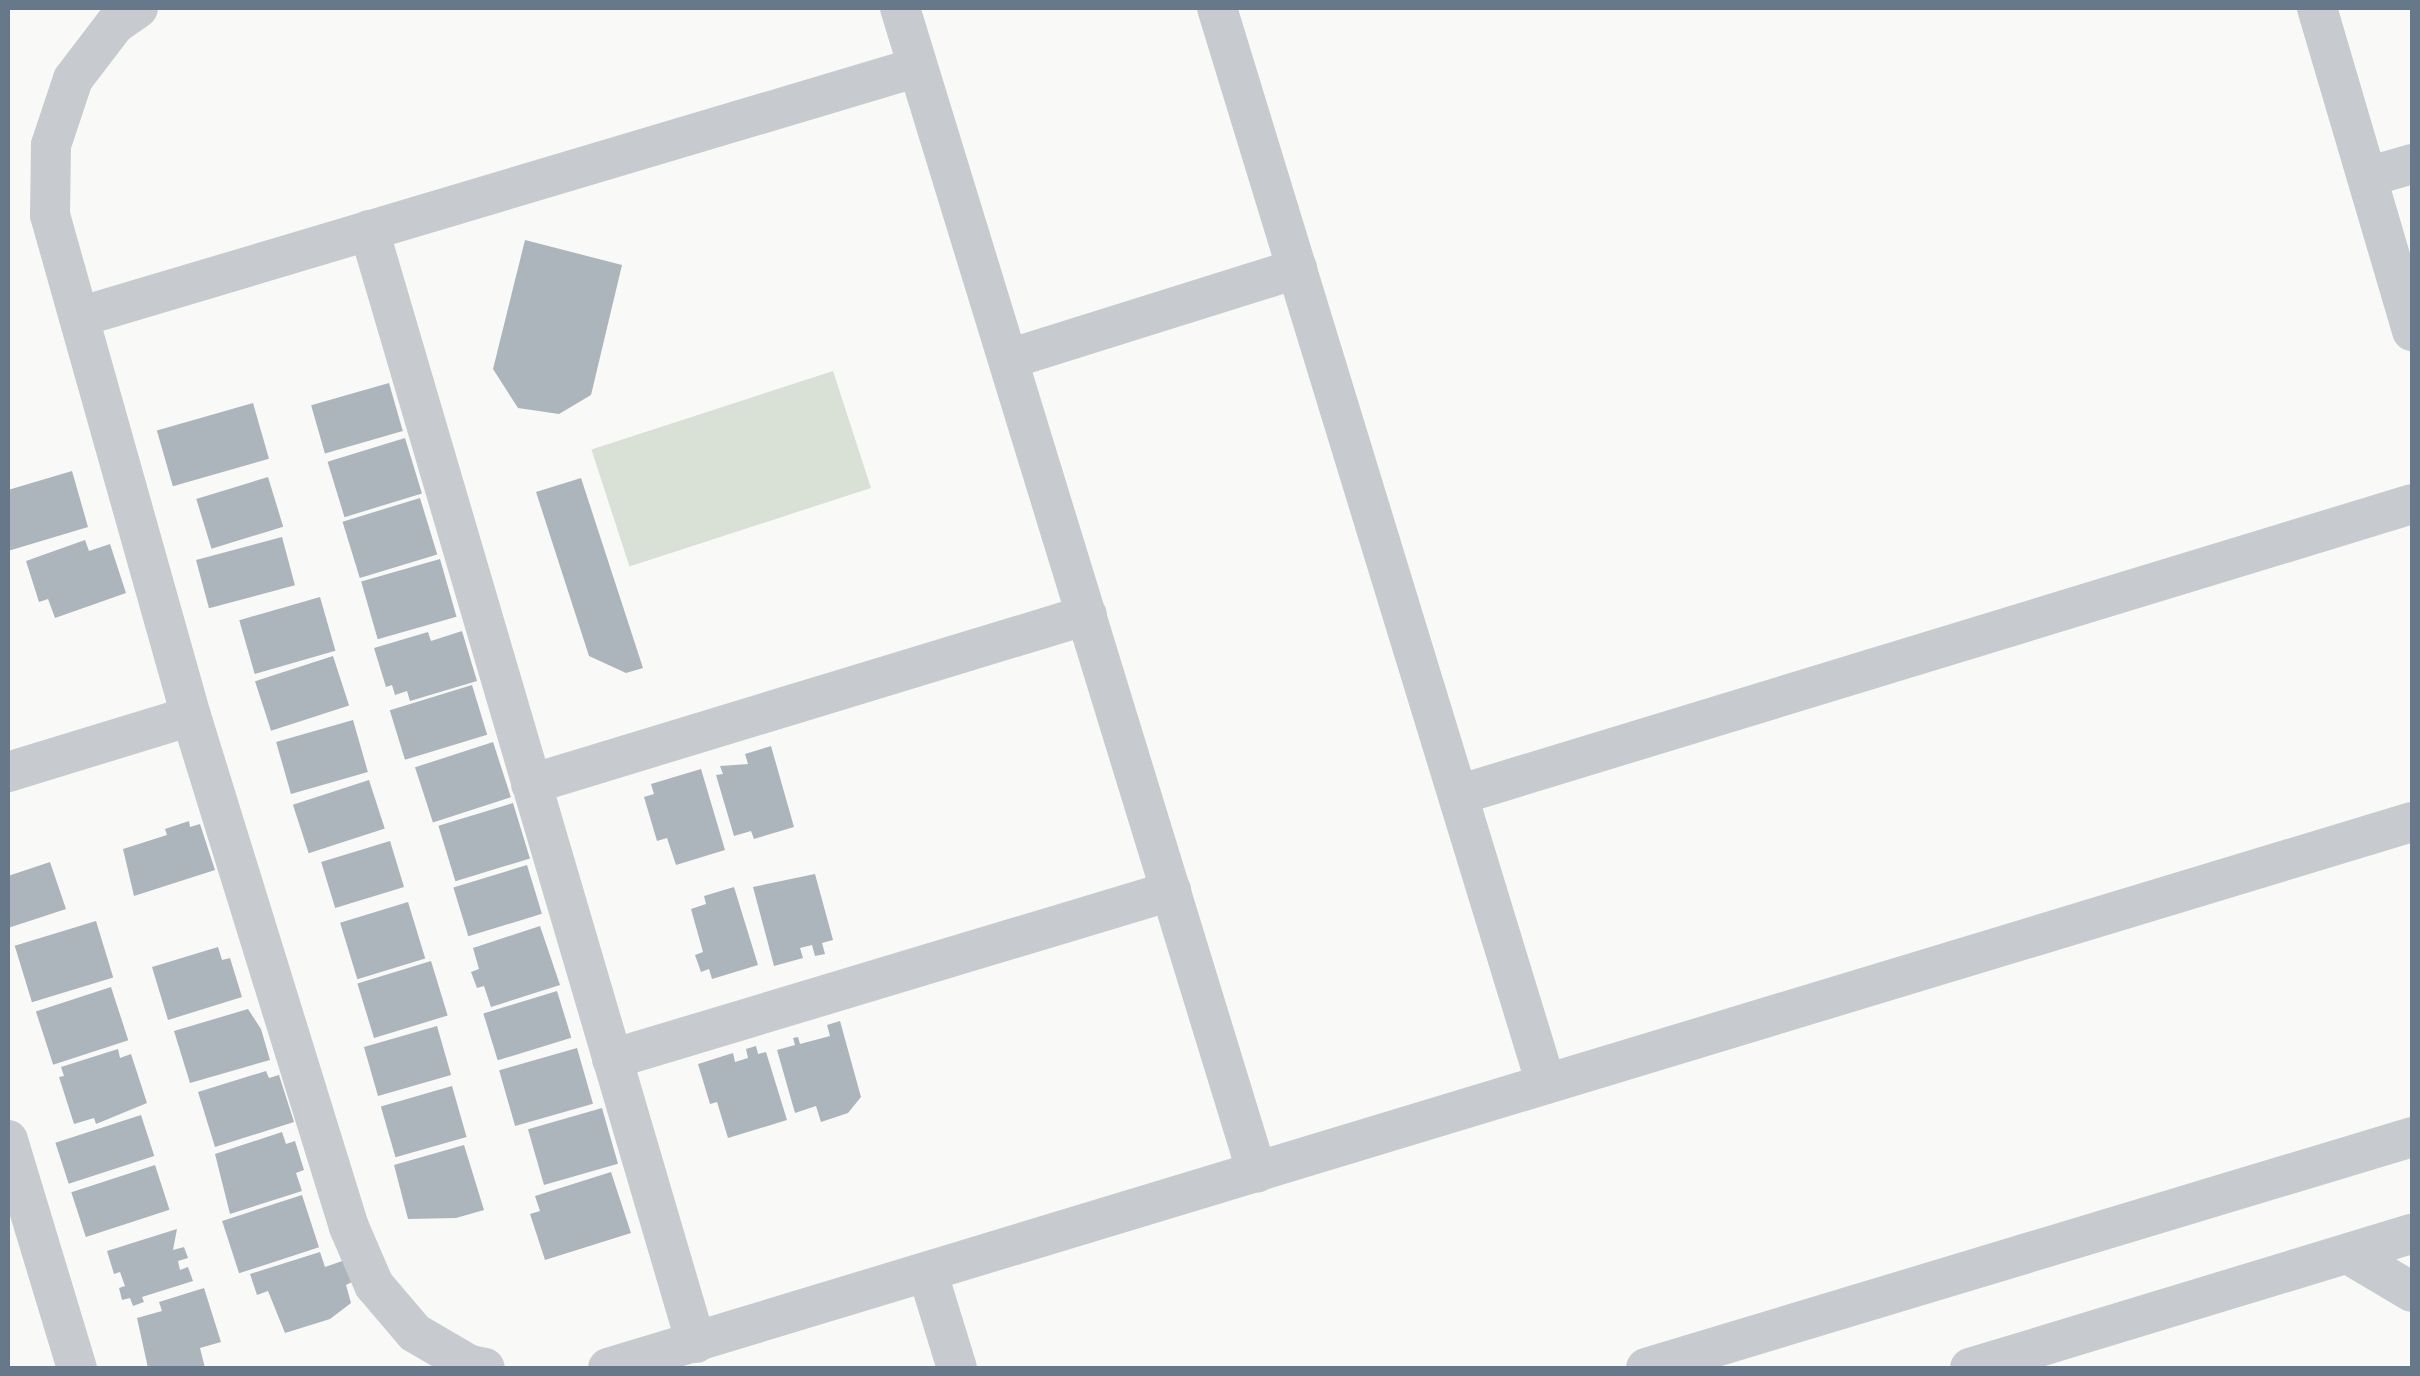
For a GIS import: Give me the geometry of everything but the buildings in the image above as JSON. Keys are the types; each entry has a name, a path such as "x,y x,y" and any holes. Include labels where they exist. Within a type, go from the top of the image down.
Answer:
{"street":[{"path":"138,8 115,24 74,79 51,145 50,215 191,716 349,1227 374,1285 415,1333 470,1365 485,1368"},
{"path":"900,8 1257,1172"},
{"path":"1216,8 1546,1084"},
{"path":"2317,8 2412,331"},
{"path":"79,317 918,67"},
{"path":"2367,177 2412,164"},
{"path":"369,230 696,1343"},
{"path":"1009,359 1297,269"},
{"path":"1458,795 2412,504"},
{"path":"530,784 1087,615"},
{"path":"8,772 191,716"},
{"path":"608,1368 2412,822"},
{"path":"612,1058 1171,891"},
{"path":"1646,1368 1693,1362 2412,1137"},
{"path":"8,1140 77,1368"},
{"path":"1970,1368 2412,1234"},
{"path":"2348,1254 2412,1292"},
{"path":"928,1274 958,1368"}],"shaded area":[{"path":"833,371 871,488 629,566 591,449"}]}
